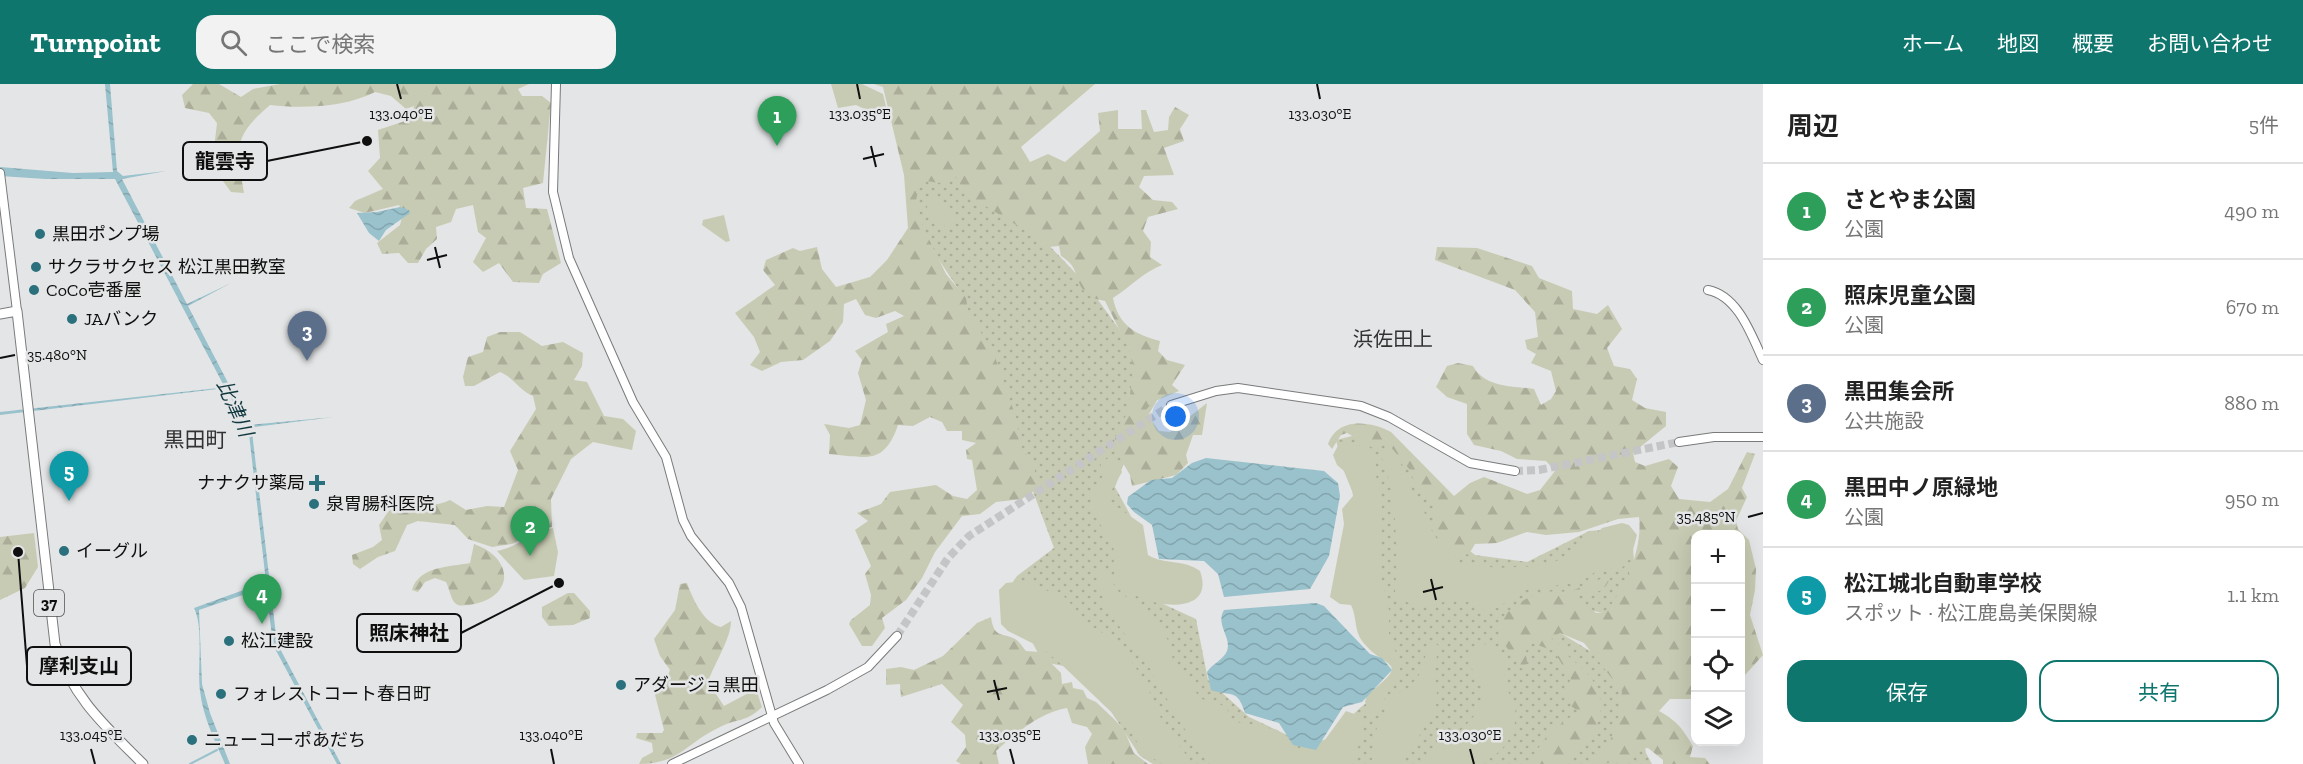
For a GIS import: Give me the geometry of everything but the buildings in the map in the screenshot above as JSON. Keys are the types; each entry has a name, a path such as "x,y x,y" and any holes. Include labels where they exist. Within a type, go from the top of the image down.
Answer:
{"main road":[{"path":"0,314 17,311"},
{"name":"37","path":"17,311 52,622 62,666 89,710 143,764"}],"street":[{"path":"556,84 553,192 569,258 633,402 666,458 682,520 691,536 729,584 741,607 774,723 799,764"},
{"path":"0,175 17,311"},
{"path":"1708,290 1719,292 1735,306 1763,360"},
{"path":"1170,405 1216,391 1238,388 1361,406 1389,417 1470,463 1515,471"},
{"path":"1679,442 1714,438 1763,437"},
{"path":"672,764 772,714 827,690 868,667 897,636"}],"green space":[{"path":"193,84 219,84 241,97 253,89 280,84 529,84 518,89 522,96 542,96 551,103 543,183 523,188 526,208 547,209 561,263 543,274 539,283 513,282 499,263 483,272 473,262 486,238 478,232 473,205 456,209 451,222 436,227 437,239 426,249 418,263 408,263 399,253 382,254 377,243 400,225 403,213 399,205 365,213 349,208 355,201 383,189 368,171 380,158 378,130 411,119 414,106 406,109 391,96 375,92 351,101 324,106 270,105 243,135 240,143 239,164 244,193 231,192 212,166 217,123 209,113 185,108 182,95"},
{"path":"831,84 862,84 883,94 888,115 884,116 882,112 875,114 856,105 838,108"},
{"path":"874,84 1095,84 1021,147 1030,162 1048,154 1065,162 1100,131 1098,113 1118,110 1118,129 1142,129 1141,110 1146,110 1154,132 1168,130 1169,117 1175,107 1189,115 1180,129 1184,141 1164,148 1174,175 1144,176 1139,187 1153,200 1172,202 1178,209 1148,217 1143,231 1151,242 1150,257 1162,265 1113,298 1119,315 1129,327 1143,336 1160,341 1158,351 1167,360 1185,365 1172,385 1179,391 1153,402 1145,411 1159,431 1170,432 1207,403 1202,435 1193,435 1186,455 1188,463 1176,475 1132,486 1130,475 1114,448 1116,429 1128,413 1133,368 1130,351 1105,301 1086,293 1074,268 1061,256 1059,246 1049,247 1037,242 1023,229 966,194 955,175 939,183 921,180 916,200 923,227 946,274 966,298 968,310 995,357 1017,420 1019,443 1034,466 1038,488 1022,499 996,502 980,514 962,516 935,552 922,578 906,600 882,618 885,628 872,646 862,646 849,624 870,605 871,595 865,574 871,566 855,530 868,521 857,513 881,504 890,492 936,485 953,496 967,499 977,490 972,460 967,459 966,450 976,443 962,440 962,431 947,431 942,422 930,417 913,426 898,425 887,447 872,456 829,454 830,435 824,424 849,428 860,425 866,400 858,373 862,360 855,351 888,332 886,324 904,316 895,311 876,318 865,315 856,299 844,304 843,322 830,341 803,360 781,362 762,371 750,365 760,352 754,337 735,313 775,285 763,270 766,260 793,248 800,251 817,247 822,269 836,287 870,277 887,260 908,228 904,175 883,87"},
{"path":"949,169 1040,236 1088,286 1163,390 1131,445 1115,487 1133,520 1161,603 1196,619 1208,680 1249,717 1285,734 1302,746 1327,739 1361,707 1390,686 1397,661 1382,645 1355,498 1343,469 1336,440 1360,434 1388,443 1418,470 1458,541 1475,555 1527,562 1589,531 1628,528 1633,547 1635,578 1610,614 1558,605 1539,620 1633,677 1646,753 1652,764 1153,764 1140,756 1084,670 1043,662 1005,593 1017,576 1054,548 957,287 913,221 908,190 923,175"},
{"path":"930,197 934,197 951,208 955,217 952,226 948,228 925,214"},
{"path":"724,215 730,241 726,242 702,225 703,220"},
{"path":"1437,247 1477,248 1532,266 1539,278 1572,291 1573,309 1597,314 1608,305 1622,329 1607,348 1614,366 1630,369 1637,379 1632,400 1645,408 1666,412 1666,426 1633,453 1635,462 1645,466 1669,459 1678,467 1671,486 1679,499 1710,502 1728,489 1747,452 1755,454 1742,488 1747,497 1736,521 1739,530 1691,530 1691,699 1670,699 1659,711 1675,722 1686,735 1693,746 1690,757 1705,758 1710,764 1663,764 1663,760 1648,748 1631,750 1632,756 1625,762 1585,764 1609,743 1618,722 1622,691 1584,643 1560,633 1551,637 1554,643 1568,647 1567,655 1594,682 1599,694 1599,715 1596,726 1585,745 1568,760 1559,764 1527,764 1549,733 1578,711 1571,706 1571,698 1564,691 1571,679 1554,651 1532,643 1526,651 1527,663 1522,669 1500,638 1498,625 1511,609 1529,597 1560,591 1571,593 1604,578 1609,581 1599,591 1577,592 1577,596 1596,613 1606,612 1620,591 1631,567 1638,542 1639,517 1618,519 1579,532 1546,535 1527,532 1497,543 1475,544 1469,554 1451,557 1445,552 1434,531 1433,506 1417,489 1410,470 1390,446 1381,441 1378,451 1347,433 1341,435 1332,449 1328,444 1339,429 1347,425 1364,424 1383,428 1391,432 1454,496 1470,483 1484,477 1527,494 1540,490 1555,471 1546,461 1517,459 1501,451 1474,445 1467,434 1467,404 1447,397 1436,387 1447,366 1458,363 1473,366 1485,378 1500,385 1534,389 1541,405 1551,399 1556,391 1551,371 1531,363 1536,354 1527,349 1525,340 1538,337 1535,312 1515,290 1435,260"},
{"path":"500,332 520,332 542,346 563,342 583,353 582,366 574,380 587,382 604,416 623,419 636,431 632,450 593,442 571,459 551,499 552,527 540,529 512,544 492,547 468,539 455,525 418,521 407,525 395,551 378,557 360,569 353,564 352,555 373,547 382,540 379,525 394,507 406,504 442,503 450,500 466,510 487,506 504,507 518,470 510,451 536,409 533,396 500,372 474,386 465,386 463,377 468,357 483,352 487,337"},
{"path":"1347,440 1364,448 1376,461 1375,471 1382,503 1380,573 1389,610 1389,637 1399,659 1398,680 1385,696 1382,707 1374,714 1369,714 1365,702 1367,695 1392,670 1390,665 1362,641 1351,605 1340,604 1330,597 1344,524 1342,509 1353,496 1350,476 1337,465 1333,455 1340,442"},
{"path":"1387,446 1401,464 1416,499 1426,515 1438,548 1453,562 1498,568 1552,563 1565,557 1586,533 1598,532 1602,528 1622,523 1629,525 1637,535 1631,557 1621,569 1601,568 1580,582 1518,591 1501,606 1492,610 1486,611 1469,602 1451,600 1425,607 1415,606 1397,597 1395,591 1394,512 1391,487 1381,451"},
{"path":"1113,456 1122,472 1109,495 1110,502 1143,525 1148,555 1194,567 1200,571 1202,587 1197,597 1187,603 1172,605 1141,598 1127,591 1115,577 1113,546 1094,514 1091,501 1093,492 1103,475 1100,462"},
{"path":"553,528 558,552 554,576 524,580 497,551 538,533"},
{"path":"34,533 38,567 25,588 0,600 0,537"},
{"path":"1745,536 1749,540 1756,569 1750,615 1763,655 1746,674"},
{"path":"474,544 488,551 503,568 504,578 495,595 484,601 458,605 452,599 446,582 435,578 425,582 418,592 412,590 421,576 428,572 470,563"},
{"path":"1104,571 1119,592 1151,614 1161,626 1173,651 1172,661 1175,669 1189,678 1199,698 1224,707 1231,721 1278,730 1289,744 1316,752 1346,711 1357,715 1363,722 1364,733 1351,764 1219,764 1207,755 1188,734 1152,672 1111,613 1099,587 1096,573"},
{"path":"1025,581 1048,591 1061,593 1091,626 1106,635 1130,659 1145,682 1164,725 1193,764 1164,764 1144,754 1130,730 1062,665 1042,648 1008,631 1001,624 999,590 1006,583"},
{"path":"687,583 696,603 709,621 721,627 731,621 725,643 708,682 724,706 756,689 762,707 751,716 726,724 709,733 674,756 653,763 639,764 642,758 653,752 652,743 636,738 637,733 662,733 664,730 654,691 667,678 670,670 660,656 654,639 675,610 680,584"},
{"path":"568,593 574,593 590,611 590,618 573,625 549,626 542,617 542,607"},
{"path":"991,617 996,632 1016,640 1026,651 1040,652 1061,673 1062,684 1072,682 1073,688 1083,690 1087,698 1096,702 1124,730 1134,753 1148,764 1088,764 1085,747 1092,734 1087,727 1072,723 1067,708 1047,714 1012,737 996,751 999,764 961,764 956,761 966,747 965,735 951,722 963,705 942,684 901,697 900,684 886,685 886,669 901,667 914,670 943,656 977,623"},
{"path":"1433,642 1439,646 1433,675 1438,698 1434,712 1402,764 1370,764 1374,754 1372,739 1391,697 1408,688 1418,677 1429,646"},
{"path":"1486,644 1509,659 1505,679 1516,718 1511,735 1494,756 1477,764 1420,764 1462,728 1480,707 1483,695 1481,683 1473,672 1469,653 1477,646"}],"water":[{"path":"105,84 110,84 117,171 123,176 166,171 122,179 187,304 231,283 188,306 250,425 334,417 253,427 252,432 277,643 341,764 337,764 273,645 266,587 199,610 202,684 210,713 230,764 225,764 207,719 200,691 200,637 194,608 266,582 249,434 226,388 0,415 0,412 218,388 223,384 115,179 0,176 0,167 73,173 113,172"},
{"path":"400,207 409,210 410,213 386,230 379,241 369,233 357,213 377,212"},
{"path":"1206,458 1324,471 1338,483 1340,496 1329,556 1310,589 1224,597 1218,574 1204,561 1159,559 1152,525 1127,504 1128,497 1151,480 1172,478 1192,463"},
{"path":"1316,603 1324,606 1370,654 1382,658 1392,670 1362,702 1343,707 1316,750 1293,745 1279,723 1245,713 1236,697 1211,690 1207,672 1227,651 1227,641 1221,621 1224,610"}],"waterway":[{"path":"190,764 217,750"}],"tunnel":[{"path":"897,636 948,558 969,536 1171,405"},
{"path":"1515,471 1539,470 1679,442"}],"place":[{"name":"龍雲寺","path":"367,141"},
{"name":"さとやま公園","path":"777,146"},
{"name":"黒田ポンプ場","path":"40,234"},
{"name":"サクラサクセス 松江黒田教室","path":"36,267"},
{"name":"CoCo壱番屋","path":"34,290"},
{"name":"JAバンク","path":"72,319"},
{"name":"黒田集会所","path":"307,361"},
{"name":"ナナクサ薬局","path":"317,483"},
{"name":"松江城北自動車学校","path":"69,501"},
{"name":"泉胃腸科医院","path":"314,504"},
{"name":"イーグル","path":"64,551"},
{"name":"摩利支山","path":"18,552"},
{"name":"照床児童公園","path":"530,556"},
{"name":"照床神社","path":"559,583"},
{"name":"黒田中ノ原緑地","path":"262,624"},
{"name":"松江建設","path":"229,641"},
{"name":"アダージョ黒田","path":"621,685"},
{"name":"フォレストコート春日町","path":"221,694"},
{"name":"ニューコーポあだち","path":"192,740"}],"district":[{"name":"浜佐田上","path":"1393,339"},
{"name":"黒田町","path":"195,439"}],"water label":[{"name":"比津川","path":"235,408"}]}
